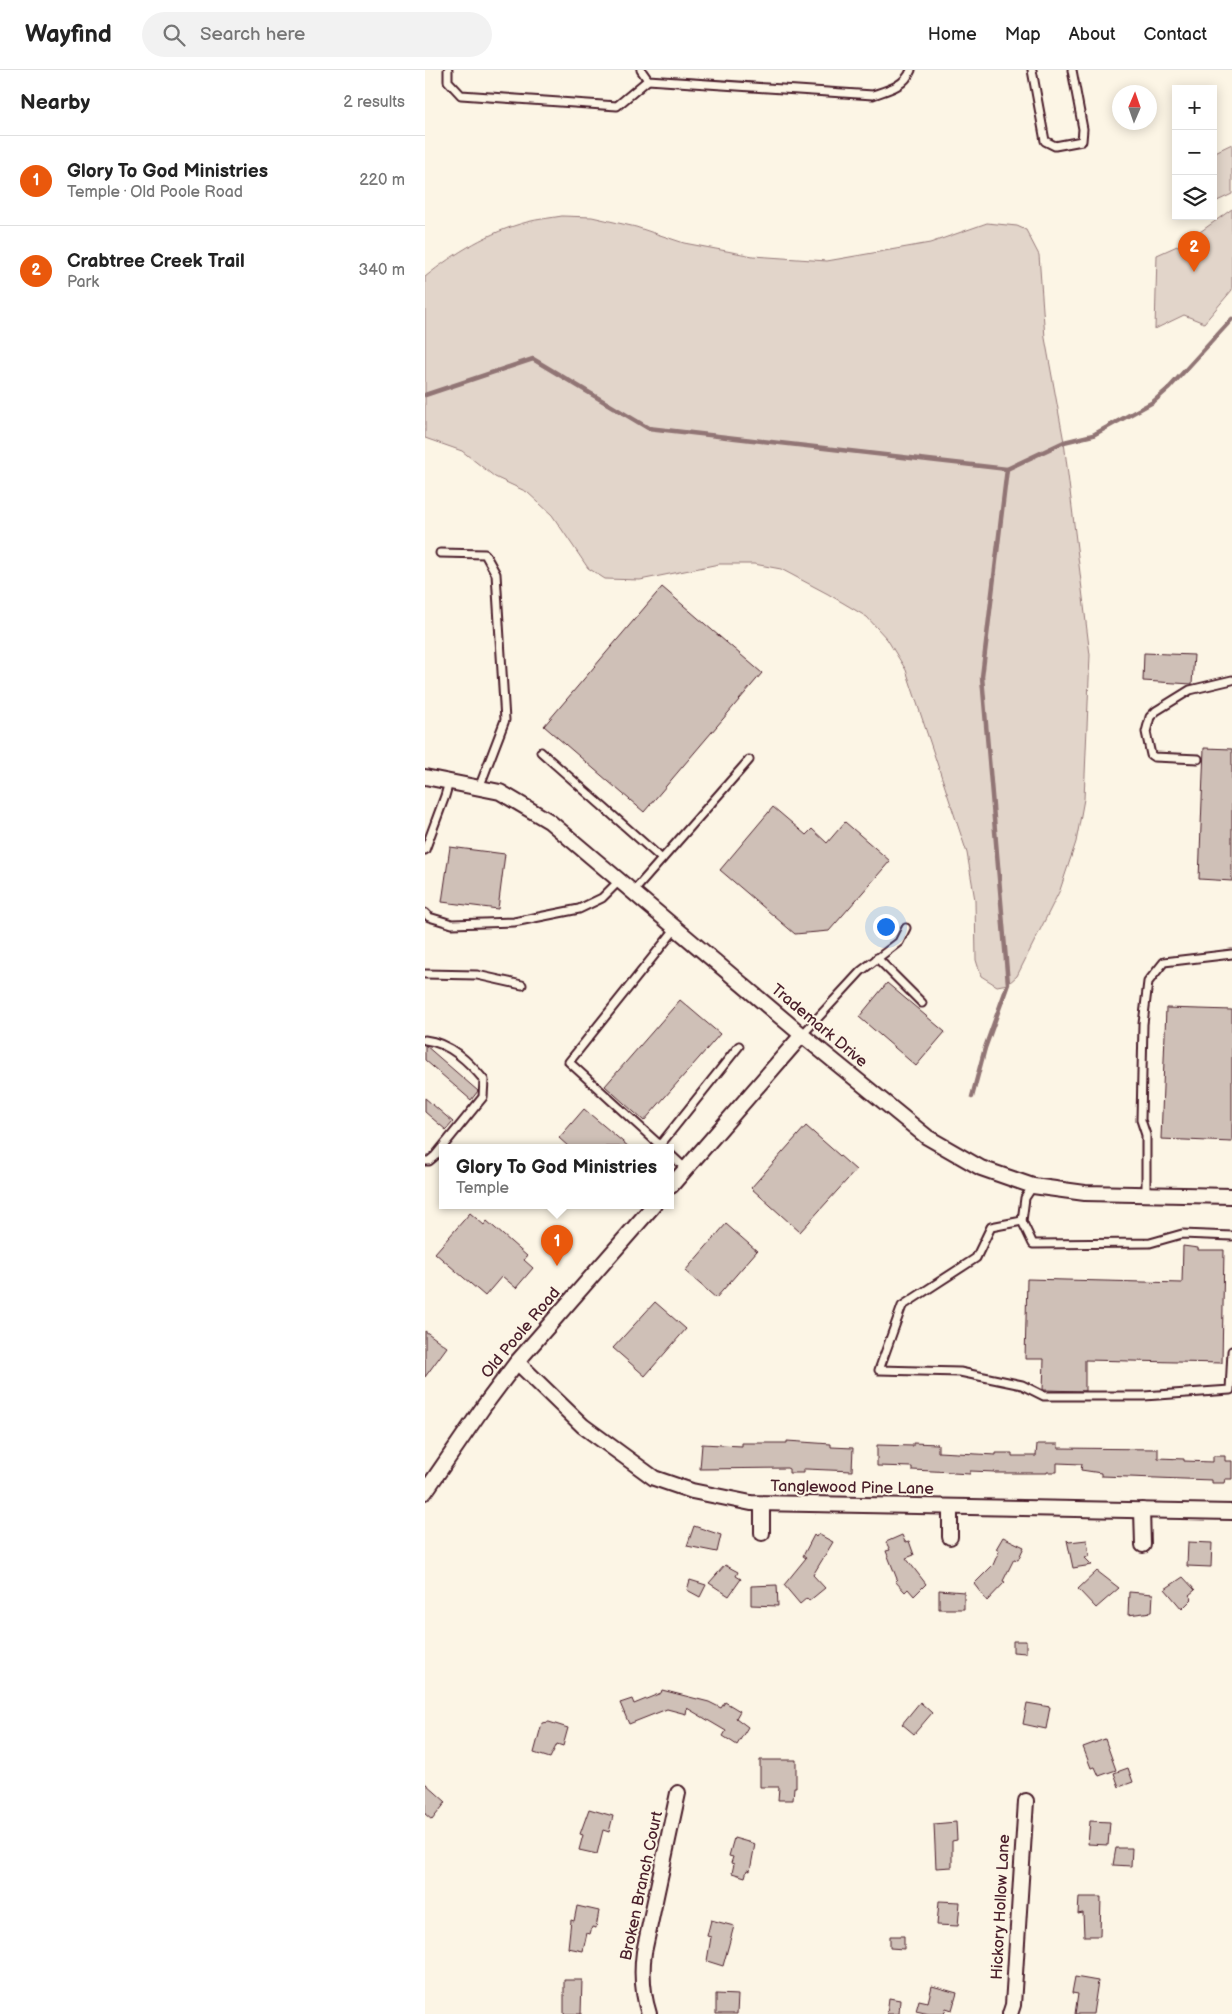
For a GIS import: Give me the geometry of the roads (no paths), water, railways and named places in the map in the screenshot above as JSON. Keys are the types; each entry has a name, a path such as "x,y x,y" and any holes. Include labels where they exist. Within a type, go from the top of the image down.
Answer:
{"street":[{"name":"Trademark Drive","path":"425,777 500,792 549,821 634,891 802,1036 932,1141 981,1168 1033,1186 1085,1193 1232,1196"},
{"path":"674,1182 802,1036"},
{"name":"Old Poole Road","path":"427,1485 517,1362 651,1209"},
{"name":"Tanglewood Pine Lane","path":"517,1362 583,1426 654,1478 692,1491 762,1504 1232,1512"},
{"path":"762,1504 762,1533"},
{"path":"950,1507 950,1537"},
{"path":"1143,1510 1143,1545"},
{"name":"Broken Branch Court","path":"649,2014 644,1998 641,1976 644,1952 678,1794"},
{"name":"Hickory Hollow Lane","path":"1010,2014 1013,2005 1026,1801"}],"lane":[{"path":"448,70 448,82 461,94 617,106 648,80 873,95 892,88 908,78 911,70"},
{"path":"641,70 648,80"},
{"path":"1032,70 1045,141 1055,146 1082,140 1083,129 1072,70"},
{"path":"440,553 485,554 496,574 505,720 479,788"},
{"path":"1198,759 1154,757 1151,755 1146,732 1150,717 1190,690 1232,680"},
{"path":"541,752 662,859"},
{"path":"634,891 749,760"},
{"path":"425,850 449,782"},
{"path":"425,913 452,924 514,922 579,909 602,898 620,880"},
{"path":"659,1144 569,1062 676,927"},
{"path":"802,1036 861,971 899,942 906,928"},
{"path":"1146,1195 1146,1135 1141,1120 1143,1024 1148,982 1164,962 1232,954"},
{"path":"877,958 922,1003"},
{"path":"425,974 477,974 522,985"},
{"path":"425,1040 449,1048 473,1066 484,1080 483,1097 445,1144"},
{"path":"663,1144 739,1046"},
{"path":"425,1161 429,1161 439,1151"},
{"path":"674,1158 686,1168"},
{"path":"1033,1186 1025,1198 1022,1221 1033,1244 1150,1243 1182,1234 1232,1236"},
{"path":"1022,1221 991,1227 976,1258 902,1306 879,1370 961,1372 1022,1385 1044,1396 1144,1396 1230,1390 1232,1351"}],"waterway":[{"path":"425,395 533,359 648,428 1007,469 1064,442 1093,435 1153,402 1169,388 1232,319"},
{"path":"972,1097 985,1048 1008,984 982,677 1007,469"}],"place":[{"name":"Crabtree Creek Trail","path":"1194,272"},
{"name":"Glory To God Ministries","path":"557,1266"}]}
